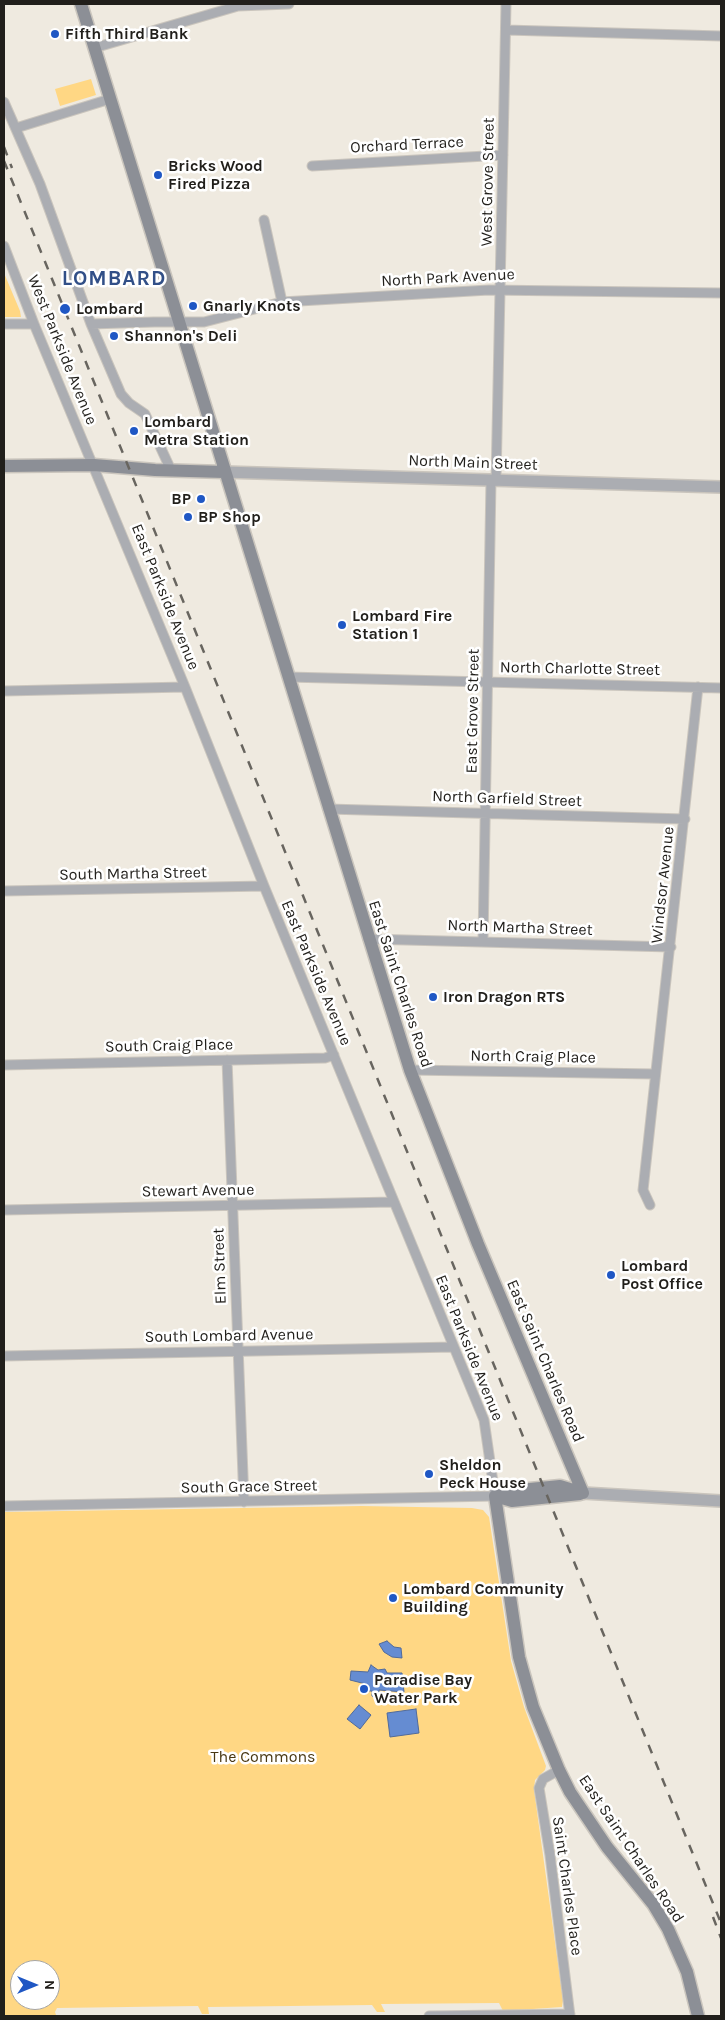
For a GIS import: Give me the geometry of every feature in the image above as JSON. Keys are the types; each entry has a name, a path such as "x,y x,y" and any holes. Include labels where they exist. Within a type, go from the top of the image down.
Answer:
{"main road":[{"name":"East Saint Charles Road","path":"80,4 410,1070 478,1244 582,1493"},
{"path":"4,466 94,465 224,472"},
{"path":"495,1496 510,1491 560,1486 582,1493"},
{"name":"East Saint Charles Road","path":"495,1496 519,1657 533,1707 559,1770 586,1817 653,1904 668,1929 687,1972 698,2016"}],"street":[{"path":"94,48 238,6 289,4"},
{"name":"West Grove Street","path":"493,480 500,289 506,4"},
{"path":"506,30 721,36"},
{"path":"16,128 110,99"},
{"path":"4,102 40,184 91,324 121,394 125,400 145,414 171,470"},
{"name":"Orchard Terrace","path":"312,166 503,155"},
{"path":"264,220 282,302"},
{"name":"West Parkside Avenue","path":"4,246 34,324 94,465"},
{"name":"North Park Avenue","path":"91,324 204,322 282,302 500,289 721,293"},
{"path":"4,324 34,324"},
{"name":"East Parkside Avenue","path":"94,465 393,1202 484,1420 495,1496"},
{"name":"North Main Street","path":"224,472 721,487"},
{"name":"East Grove Street","path":"483,941 493,480"},
{"name":"North Charlotte Street","path":"288,677 721,688"},
{"path":"4,691 185,687"},
{"name":"Windsor Avenue","path":"650,1205 643,1190 653,1087 671,948 698,687"},
{"name":"North Garfield Street","path":"328,809 685,819"},
{"name":"South Martha Street","path":"4,891 264,886"},
{"name":"North Martha Street","path":"368,939 671,948"},
{"name":"South Craig Place","path":"4,1065 325,1058 334,1054"},
{"name":"Elm Street","path":"227,1060 244,1502"},
{"name":"North Craig Place","path":"410,1070 655,1074"},
{"name":"Stewart Avenue","path":"4,1210 393,1202"},
{"name":"South Lombard Avenue","path":"4,1356 454,1347"},
{"path":"582,1493 721,1501"},
{"name":"South Grace Street","path":"4,1506 495,1496"},
{"name":"Saint Charles Place","path":"559,1770 543,1779 539,1788 550,1856 570,2015"},
{"path":"429,2016 570,2015"}],"green space":[{"path":"91,79 96,95 60,106 55,89"},
{"path":"4,273 20,311 21,317 4,317"},
{"name":"The Commons","path":"361,1506 472,1508 483,1510 489,1517 511,1661 524,1707 546,1766 545,1770 535,1780 534,1790 563,2000 562,2007 503,2011 499,2003 381,2004 385,2012 377,2012 372,2005 208,2007 209,2014 202,2014 198,2006 60,2008 60,1960 10,1960 10,2010 56,2010 56,2015 4,2015 4,1512"}],"water":[{"path":"387,1641 394,1647 401,1648 402,1658 392,1657 384,1652 379,1644"},
{"path":"371,1665 378,1670 385,1669 387,1673 402,1673 404,1692 379,1690 379,1696 374,1698 372,1691 367,1691 366,1684 350,1680 351,1671 368,1672"},
{"path":"359,1705 371,1715 360,1729 347,1719"},
{"path":"416,1709 419,1733 390,1737 387,1713"}],"railway":[{"path":"4,147 12,168"},
{"path":"4,161 721,1923"},
{"path":"713,1917 721,1938"}],"place":[{"name":"Fifth Third Bank","path":"55,34"},
{"name":"Bricks Wood Fired Pizza","path":"158,175"},
{"name":"Gnarly Knots","path":"193,306"},
{"name":"Lombard","path":"65,309"},
{"name":"Shannon's Deli","path":"114,336"},
{"name":"Lombard Metra Station","path":"134,431"},
{"name":"BP","path":"201,499"},
{"name":"BP Shop","path":"188,517"},
{"name":"Lombard Fire Station 1","path":"342,625"},
{"name":"Iron Dragon RTS","path":"433,997"},
{"name":"Lombard Post Office","path":"611,1275"},
{"name":"Sheldon Peck House","path":"429,1474"},
{"name":"Lombard Community Building","path":"393,1598"},
{"name":"Paradise Bay Water Park","path":"364,1689"}],"district":[{"name":"LOMBARD","path":"114,279"}]}
